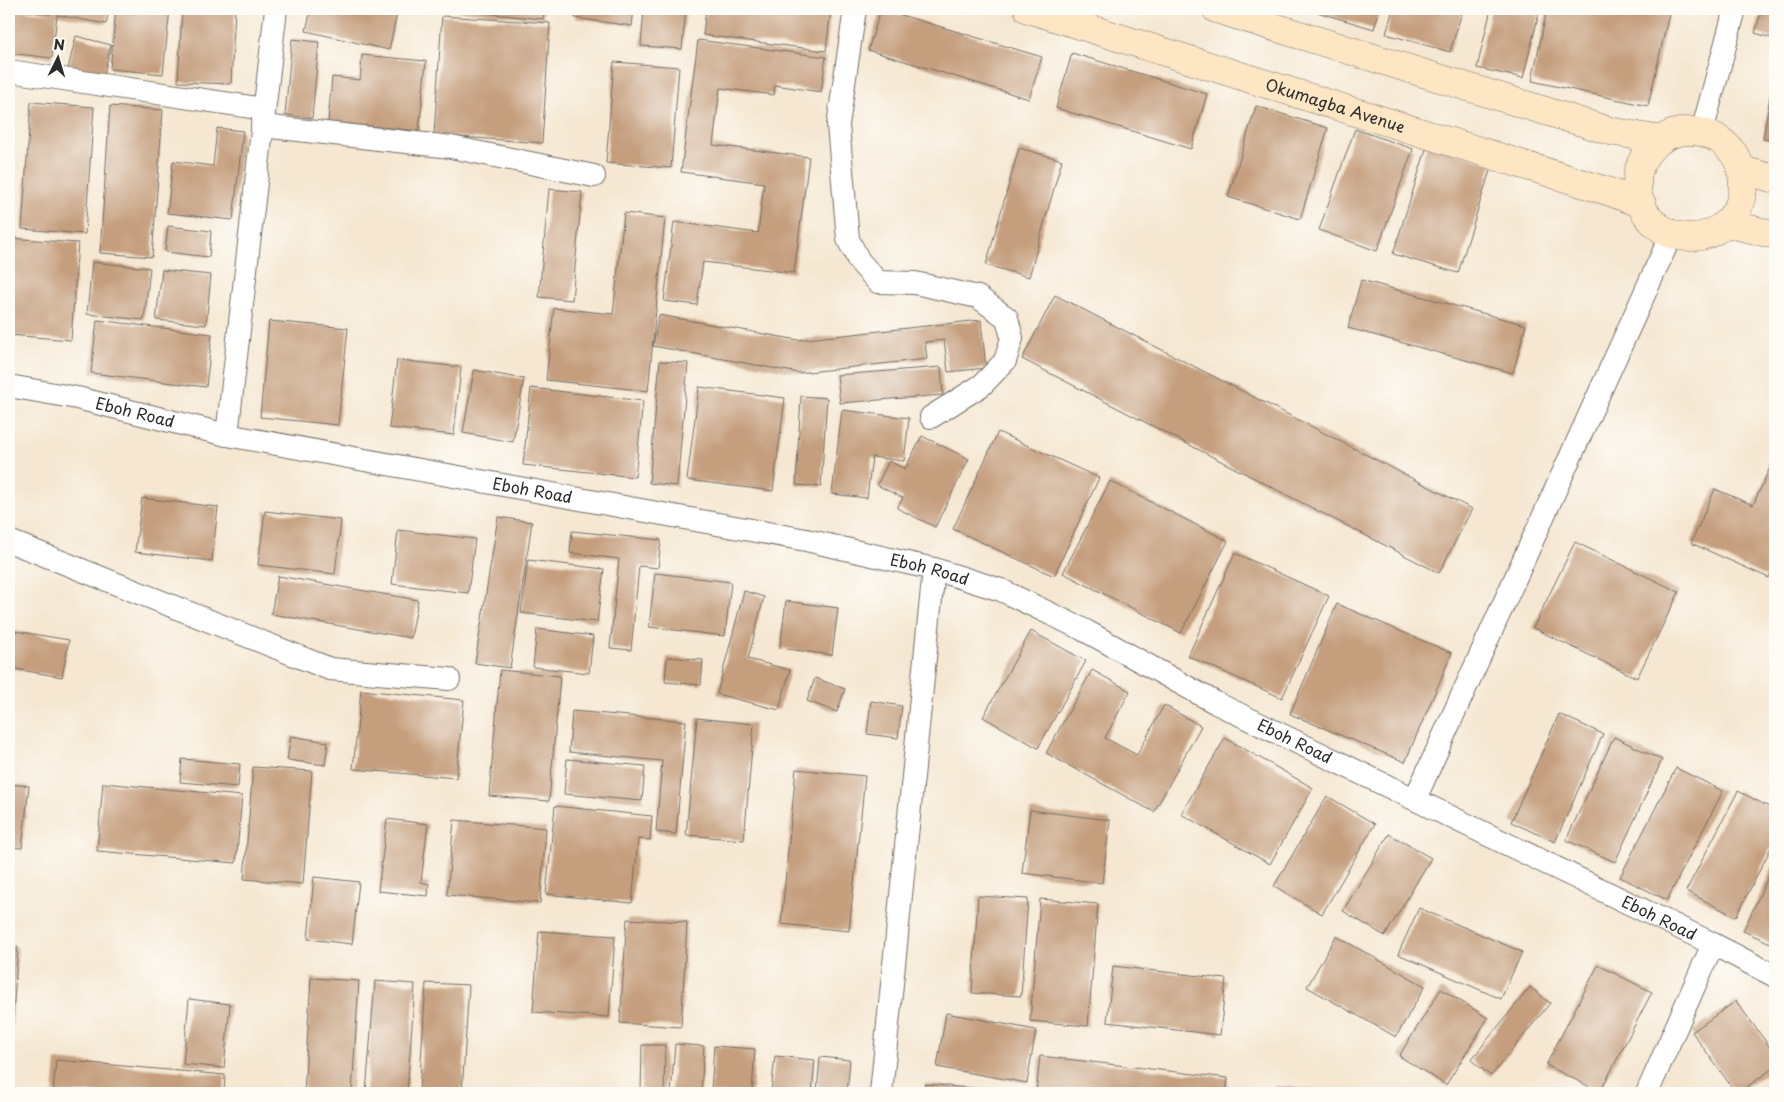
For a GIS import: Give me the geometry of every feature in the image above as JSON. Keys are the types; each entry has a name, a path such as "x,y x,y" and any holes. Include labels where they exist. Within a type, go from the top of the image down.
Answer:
{"main road":[{"name":"Okumagba Avenue","path":"1028,9 1601,189 1642,204"},
{"path":"1216,9 1610,131 1661,140"},
{"path":"1688,131 1702,132 1716,137 1736,157 1742,170 1741,198 1735,212 1726,223 1714,231 1701,235 1686,236 1672,233 1659,226 1642,204 1638,181 1644,158 1661,140 1674,134 1688,131"},
{"path":"1742,170 1775,179"},
{"path":"1726,223 1775,235"}],"street":[{"path":"227,435 276,9"},
{"path":"855,9 838,125 848,239 858,261 878,282 915,283 978,296 1007,318 1012,338 1005,361 982,385 930,417"},
{"path":"1702,132 1736,9"},
{"path":"9,72 263,117 451,147 594,176"},
{"path":"1415,799 1672,233"},
{"name":"Eboh Road","path":"9,386 77,398 227,435 806,540 934,569 1001,590 1086,631 1216,703 1713,944 1775,976"},
{"path":"9,541 330,669 449,679"},
{"path":"881,1093 934,569"},
{"path":"1646,1093 1713,944"}],"building":[{"path":"9,9 51,14 32,9 109,9 106,24 57,15 52,58 9,53"},
{"path":"116,9 170,9 163,74 110,69"},
{"path":"182,9 235,9 231,84 178,82"},
{"path":"311,9 398,9 389,50 306,31"},
{"path":"441,9 544,9 543,19"},
{"path":"576,9 634,9 632,26 575,18"},
{"path":"644,9 686,9 682,49 641,46"},
{"path":"706,9 831,9 826,51 703,35"},
{"path":"881,9 1042,57 1029,99 868,50"},
{"path":"1307,9 1380,9 1374,29"},
{"path":"1393,9 1463,9 1450,52 1386,34"},
{"path":"1491,9 1540,9 1523,78 1477,68"},
{"path":"1547,9 1670,9 1648,106 1532,81"},
{"path":"1762,9 1775,9 1775,39 1755,33"},
{"path":"442,16 550,23 542,143 434,135"},
{"path":"76,36 111,45 102,82 67,73"},
{"path":"292,39 319,42 312,118 285,115"},
{"path":"698,40 826,57 821,92 775,85 774,95 720,88 713,145 809,157 794,273 703,262 697,305 664,301 674,222 758,233 764,183 681,172"},
{"path":"1072,53 1207,94 1191,149 1056,108"},
{"path":"362,55 426,61 419,131 328,122 332,77 360,80"},
{"path":"614,62 679,67 671,168 606,163"},
{"path":"1775,73 1775,141 1763,139"},
{"path":"31,102 94,107 85,234 22,229"},
{"path":"110,106 163,110 152,257 100,253"},
{"path":"1256,106 1328,128 1300,219 1228,197"},
{"path":"217,128 243,131 233,220 167,213 173,161 213,166"},
{"path":"1355,129 1413,149 1377,251 1319,230"},
{"path":"1428,143 1492,164 1458,273 1393,254"},
{"path":"1019,148 1062,160 1029,277 986,265"},
{"path":"549,189 582,192 572,300 539,297"},
{"path":"624,213 665,218 648,391 546,380 554,308 613,314"},
{"path":"168,226 211,231 209,257 165,252"},
{"path":"9,238 78,243 71,340 9,335"},
{"path":"92,262 150,268 144,320 87,314"},
{"path":"162,270 211,275 206,325 156,320"},
{"path":"1361,280 1526,325 1513,373 1348,328"},
{"path":"1055,295 1472,509 1439,573 1022,359"},
{"path":"659,315 798,340 981,320 986,368 948,372 944,340 925,342 927,359 799,373 653,346"},
{"path":"97,320 212,334 206,387 91,373"},
{"path":"269,321 348,328 338,425 260,417"},
{"path":"397,360 461,367 454,435 389,428"},
{"path":"660,361 688,363 677,486 649,483"},
{"path":"941,367 943,395 840,403 837,375"},
{"path":"474,370 524,379 513,442 463,433"},
{"path":"699,387 785,398 773,491 687,480"},
{"path":"531,388 643,401 635,477 523,465"},
{"path":"801,396 827,398 821,487 796,485"},
{"path":"842,410 909,418 904,461 872,457 867,498 832,494"},
{"path":"998,432 1099,478 1054,576 953,529"},
{"path":"922,436 969,459 935,527 897,508 903,498 877,485 889,461 905,469"},
{"path":"1772,463 1775,464 1775,565 1769,578 1691,543 1715,489 1753,505"},
{"path":"1110,481 1228,541 1181,633 1063,573"},
{"path":"142,498 218,507 212,561 135,552"},
{"path":"265,511 341,520 335,574 258,565"},
{"path":"498,517 532,522 510,668 475,663"},
{"path":"398,530 475,539 468,593 392,584"},
{"path":"572,531 661,540 658,568 639,566 631,650 610,648 619,559 570,553"},
{"path":"1575,542 1679,592 1637,678 1533,628"},
{"path":"1235,553 1329,596 1282,698 1188,656"},
{"path":"528,560 604,569 597,622 521,613"},
{"path":"655,573 731,582 725,636 649,627"},
{"path":"278,576 418,600 411,638 271,614"},
{"path":"744,591 764,597 748,659 790,670 779,710 717,694"},
{"path":"786,601 838,608 832,655 780,648"},
{"path":"1337,604 1452,653 1405,762 1290,714"},
{"path":"537,629 593,636 589,673 533,667"},
{"path":"9,630 69,640 62,677 9,668"},
{"path":"1031,631 1086,661 1038,748 983,717"},
{"path":"667,657 703,660 701,685 665,682"},
{"path":"500,670 560,676 549,801 489,796"},
{"path":"1092,670 1130,691 1105,738 1137,755 1164,705 1201,726 1154,812 1046,753"},
{"path":"815,678 845,689 837,712 807,701"},
{"path":"361,690 464,700 456,778 353,769"},
{"path":"871,701 902,706 898,738 867,734"},
{"path":"572,711 686,721 676,834 656,832 662,761 569,752"},
{"path":"1559,714 1603,734 1555,842 1511,822"},
{"path":"697,718 754,724 744,840 686,835"},
{"path":"291,736 328,742 325,765 287,760"},
{"path":"1614,737 1662,760 1615,862 1566,840"},
{"path":"1225,738 1313,788 1270,864 1181,814"},
{"path":"182,759 240,764 238,787 180,782"},
{"path":"567,759 645,766 642,801 564,794"},
{"path":"253,767 312,771 303,884 244,879"},
{"path":"1676,768 1723,791 1667,900 1620,877"},
{"path":"796,769 865,776 849,931 781,924"},
{"path":"103,783 242,796 236,863 97,851"},
{"path":"9,784 29,786 22,848 9,847"},
{"path":"1738,791 1775,810 1775,840 1736,917 1686,891"},
{"path":"1327,796 1375,824 1322,914 1274,886"},
{"path":"555,806 652,816 650,840 638,839 632,903 546,894"},
{"path":"1030,810 1110,820 1102,883 1022,873"},
{"path":"387,819 428,824 421,882 429,884 428,896 378,891"},
{"path":"454,820 546,828 540,903 447,895"},
{"path":"1389,834 1431,858 1385,936 1343,911"},
{"path":"1775,862 1775,945 1743,931"},
{"path":"314,877 359,882 352,944 308,939"},
{"path":"978,896 1028,899 1021,996 972,993"},
{"path":"1040,899 1098,904 1088,1026 1030,1021"},
{"path":"1419,908 1522,952 1501,999 1398,954"},
{"path":"627,919 687,922 681,1027 620,1023"},
{"path":"539,931 615,936 609,1017 533,1012"},
{"path":"1336,936 1425,986 1396,1037 1307,987"},
{"path":"9,947 18,947 10,1055 9,1055"},
{"path":"1598,965 1652,992 1600,1092 1546,1065"},
{"path":"1113,966 1226,979 1220,1035 1107,1022"},
{"path":"311,978 359,981 352,1093 304,1093"},
{"path":"375,981 415,984 407,1093 366,1093"},
{"path":"426,983 469,985 462,1093 419,1093"},
{"path":"1530,987 1550,1003 1491,1076 1471,1060"},
{"path":"1441,989 1488,1018 1446,1085 1399,1056"},
{"path":"189,999 230,1004 224,1068 183,1064"},
{"path":"1736,1001 1775,1054 1775,1067 1738,1093 1736,1093 1692,1032"},
{"path":"946,1013 1036,1030 1027,1083 937,1067"},
{"path":"675,1044 704,1046 701,1093 671,1093"},
{"path":"642,1045 665,1045 664,1093 641,1093"},
{"path":"714,1046 755,1049 752,1093 711,1093"},
{"path":"775,1056 815,1060 812,1093 771,1093"},
{"path":"1040,1056 1228,1078 1226,1093 1036,1093"},
{"path":"820,1057 850,1060 847,1093 817,1093"},
{"path":"56,1060 225,1075 224,1093 53,1093"},
{"path":"925,1084 1013,1092 1013,1093 924,1093"},
{"path":"1276,1086 1352,1092 1352,1093 1275,1093"}]}
